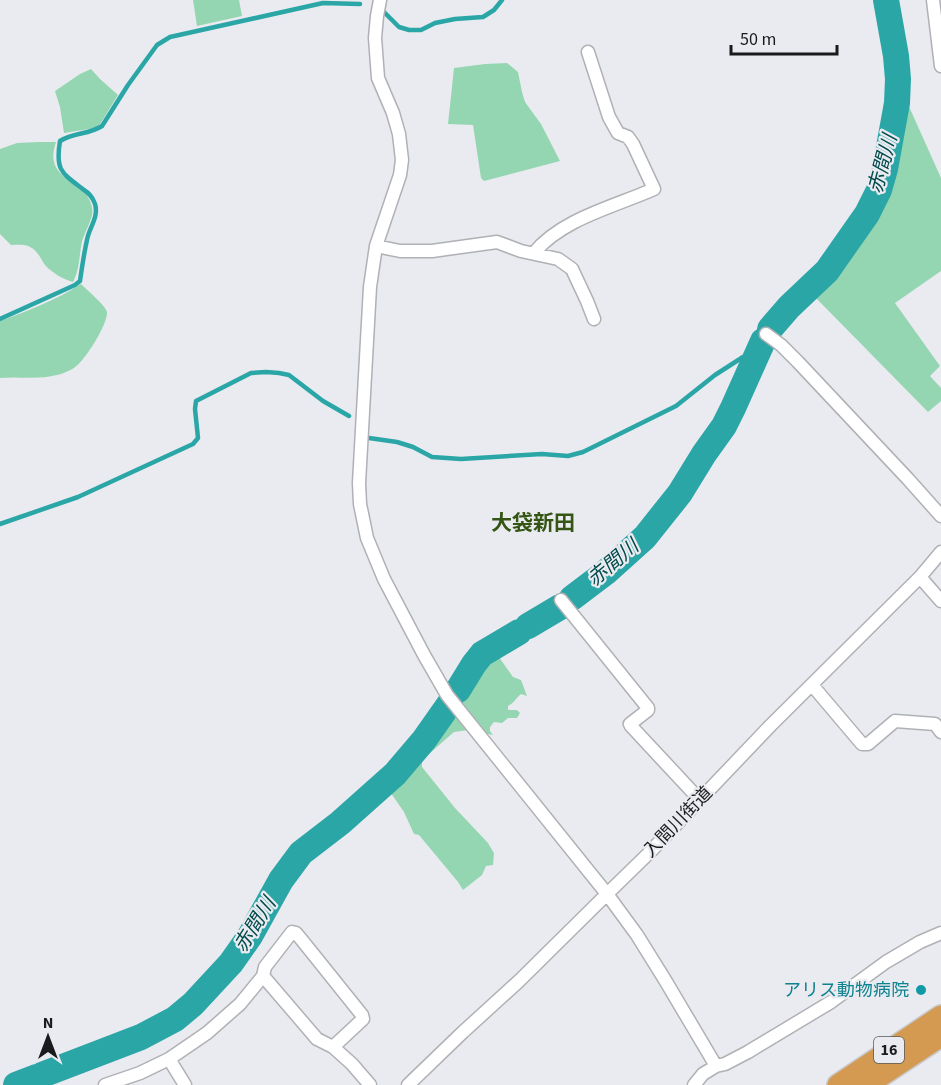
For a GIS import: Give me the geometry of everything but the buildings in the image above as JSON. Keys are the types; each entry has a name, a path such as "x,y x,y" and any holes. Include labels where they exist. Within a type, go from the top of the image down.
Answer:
{"highway":[{"name":"16","path":"838,1085 941,1016"},
{"name":"16","path":"867,1085 941,1036"}],"street":[{"path":"380,0 375,38 378,78 393,113 399,134 402,160 400,175 376,246 370,287 359,464 360,504 367,538 384,579 447,695 607,894 637,935 716,1066"},
{"path":"933,0 941,66"},
{"path":"534,253 551,236 582,218 654,189 633,144 628,137 618,133 609,117 588,52"},
{"path":"376,246 400,251 432,251 496,242 521,251 558,259 572,269 594,319"},
{"path":"766,334 798,362 941,516"},
{"name":"入間川街道","path":"408,1085 519,981 649,853 699,799 920,577 941,552"},
{"path":"920,577 941,601"},
{"path":"561,600 648,708 630,724 631,726 699,799"},
{"path":"812,685 862,744 867,744 895,721 935,724 941,732"},
{"path":"105,1085 141,1073 169,1059 198,1040 229,1015 263,976 266,967 292,932 296,933 362,1015 363,1019 333,1047"},
{"path":"694,1085 703,1074 716,1066 748,1052 831,1002 886,962 920,942 941,933"},
{"path":"263,976 317,1039 333,1047 370,1085"},
{"path":"169,1059 185,1085"}],"green space":[{"path":"193,0 239,0 242,16 197,26"},
{"path":"507,63 518,72 525,102 541,124 560,161 484,181 481,178 473,125 448,124 454,68"},
{"path":"91,69 118,95 100,124 95,128 64,133 55,91"},
{"path":"907,102 941,178 941,271 895,303 940,366 930,376 941,388 941,401 928,412 812,294 844,261 878,205 897,146 902,104"},
{"path":"56,142 53,155 55,164 65,177 85,193 92,206 92,215 82,241 73,282 51,271 33,249 26,245 11,245 0,234 0,149 17,143"},
{"path":"81,284 107,312 100,333 79,364 59,375 0,378 0,321 42,305"},
{"path":"486,645 492,647 513,677 521,680 527,696 521,694 508,706 508,710 517,710 520,713 517,718 508,718 502,723 494,722 490,727 493,735 468,730 454,732 422,760 422,767 455,808 488,843 494,853 493,865 486,866 482,875 463,890 419,835 414,834 404,812 386,786 386,777 410,760 418,742 433,720 442,716 465,667"}],"waterway":[{"path":"384,12 399,27 421,30 435,23 483,17 494,10 502,0"},
{"name":"赤間川","path":"770,329 789,307 827,271 867,214 879,190 897,103 898,79 886,0"},
{"path":"0,319 80,281 87,240 96,209 89,194 62,170 59,159 60,141 102,126 157,45 170,37 323,3 360,4"},
{"name":"赤間川","path":"572,598 605,573 645,537 680,493 724,426 763,341"},
{"path":"369,438 397,442 432,457 461,459 542,454 568,456 583,452 676,406 715,375 743,357"},
{"path":"0,524 78,497 193,444 198,438 196,401 251,373 289,375 323,401 349,416"},
{"name":"赤間川","path":"528,626 560,607"},
{"name":"赤間川","path":"458,690 482,654 519,632"},
{"name":"赤間川","path":"16,1085 141,1037 175,1019 193,1004 231,963 250,936 281,880 301,853 340,823 395,774 424,740 450,703"}],"place":[{"name":"アリス動物病院","path":"921,990"}],"district":[{"name":"大袋新田","path":"533,523"}]}
